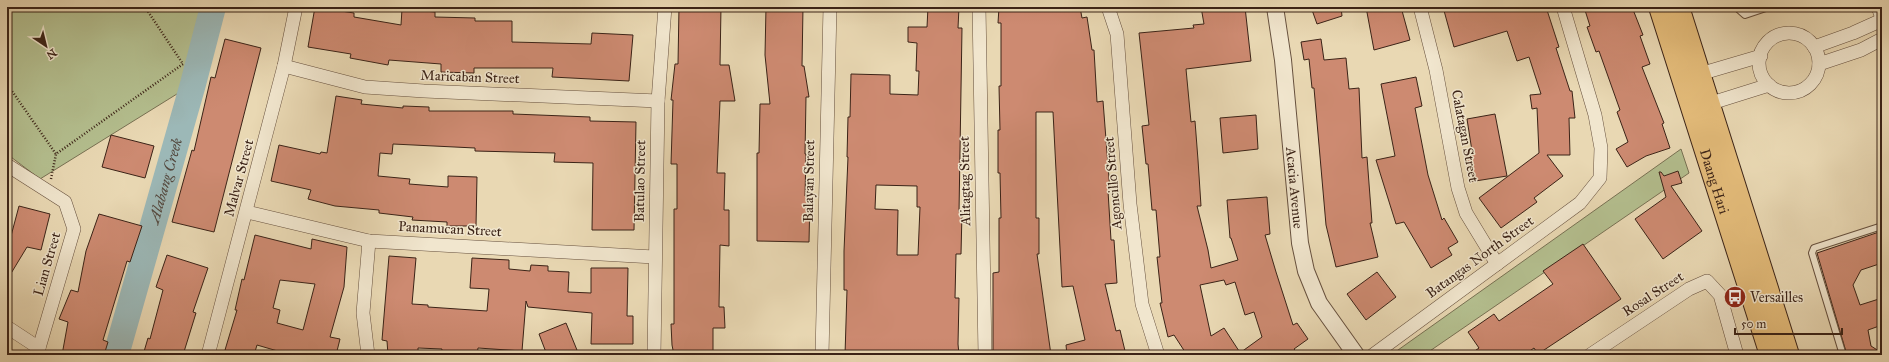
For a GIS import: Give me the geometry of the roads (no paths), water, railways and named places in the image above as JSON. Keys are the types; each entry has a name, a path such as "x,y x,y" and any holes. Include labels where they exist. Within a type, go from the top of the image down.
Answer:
{"main road":[{"name":"Daang Hari","path":"1659,7 1691,76"},
{"name":"Daang Hari","path":"1679,7 1691,76 1770,355"},
{"name":"Daang Hari","path":"1700,106 1789,355"}],"street":[{"name":"Malvar Street","path":"208,355 247,212 284,66 296,7"},
{"name":"Batulao Street","path":"654,355 654,257 658,100 665,7"},
{"name":"Balayan Street","path":"822,355 824,201 830,7"},
{"name":"Alitagtag Street","path":"979,7 985,355"},
{"name":"Agoncillo Street","path":"1108,7 1117,34 1130,204 1142,304 1158,355"},
{"name":"Acacia Avenue","path":"1274,7 1283,60 1300,243 1306,271 1319,303 1356,355"},
{"name":"Calatagan Street","path":"1420,7 1436,70 1458,188 1466,213 1497,264"},
{"name":"Batangas North Street","path":"1372,355 1580,203 1600,178 1601,148 1595,115 1563,7"},
{"path":"1819,64 1857,41 1882,19 1878,7"},
{"path":"1789,34 1799,35 1808,40 1814,47 1817,52 1819,64 1818,74 1813,82 1801,90 1787,93 1777,91 1769,85 1761,72 1761,56 1764,47 1771,40 1789,34"},
{"path":"1814,47 1882,39"},
{"path":"1691,76 1761,56"},
{"name":"Maricaban Street","path":"284,66 365,87 424,92 658,100"},
{"path":"1700,106 1769,85"},
{"name":"Lian Street","path":"7,165 65,202 74,229 37,351"},
{"name":"Panamucan Street","path":"247,212 369,241 654,257"},
{"path":"368,355 363,314 369,241"},
{"name":"Rosal Street","path":"1590,355 1689,289 1708,281 1720,295 1737,355"},
{"path":"7,327 37,351"}],"lane":[{"path":"1736,7 1745,15 1769,7"},
{"path":"1843,355 1812,253 1814,248 1882,226"}],"waterway":[{"name":"Alabang Creek","path":"116,355 193,84 213,7"}],"place":[{"name":"Versailles","path":"1735,297"}]}
